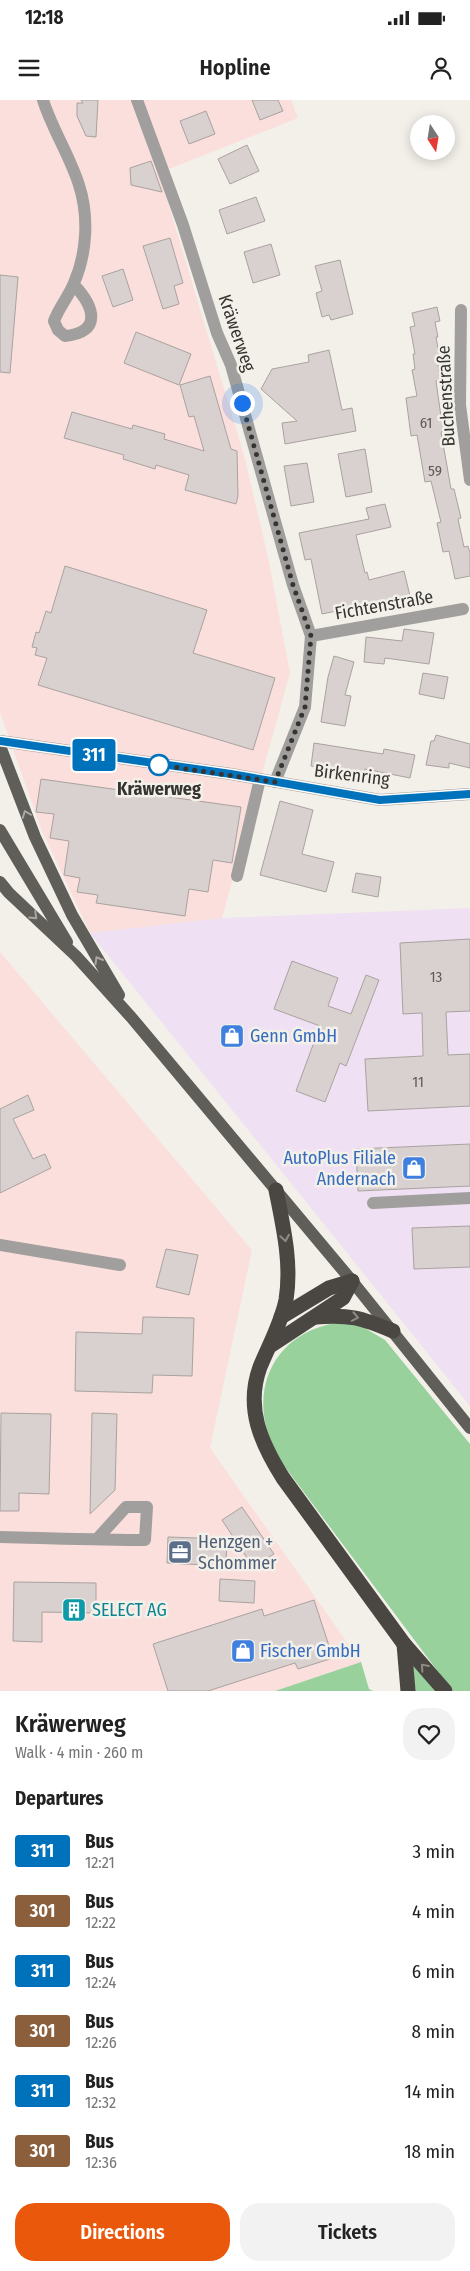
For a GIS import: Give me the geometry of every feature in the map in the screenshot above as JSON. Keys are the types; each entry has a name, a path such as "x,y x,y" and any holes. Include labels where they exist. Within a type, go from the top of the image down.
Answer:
{"highway":[{"path":"276,1190 286,1242 286,1298 282,1318 255,1384 253,1407 258,1430 267,1452 283,1478 404,1644 445,1691"},
{"path":"282,1318 329,1288 352,1281"},
{"path":"270,1346 343,1298 352,1281"},
{"path":"314,1318 342,1315 364,1319 393,1331"},
{"path":"404,1644 408,1691"}],"main road":[{"path":"0,746 35,837 72,915 131,1017"},
{"path":"0,830 76,956"},
{"path":"0,882 9,893 76,956 131,1017 352,1281 470,1428"}],"street":[{"path":"43,100 80,186 86,225 82,257 74,285"},
{"name":"Kräwerweg","path":"137,100 183,225 217,333 231,365 293,585 311,636 305,707 275,782"},
{"name":"Buchenstraße","path":"461,310 460,405 470,480"},
{"name":"Fichtenstraße","path":"311,636 463,609"},
{"name":"Birkenring","path":"0,741 260,779 380,800 470,794"},
{"path":"237,876 260,779"},
{"path":"373,1204 470,1198"},
{"path":"0,1245 120,1265"},
{"path":"0,1537 97,1539"}],"shaded area":[{"path":"0,100 291,100 298,118 159,173 244,455 268,557 290,673 222,918 90,933 41,829 0,712"},
{"path":"470,908 470,1406 90,933 222,918"},
{"path":"0,952 252,1250 210,1448 361,1662 275,1691 0,1691"}],"green space":[{"path":"345,1322 363,1327 385,1340 470,1444 470,1691 453,1691 451,1689 282,1463 271,1442 265,1420 263,1399 267,1379 275,1361 287,1346 303,1334 322,1326"},
{"path":"361,1662 369,1689 373,1691 275,1691"},
{"path":"418,1664 439,1691 414,1691 413,1666"}],"building":[{"path":"81,100 98,100 96,137 86,136 77,116 77,103 83,103"},
{"path":"252,100 278,100 283,111 260,120"},
{"path":"206,111 215,134 189,144 180,121"},
{"path":"247,145 259,171 230,184 218,159"},
{"path":"151,161 162,192 131,185 130,168"},
{"path":"256,197 265,221 227,234 219,210"},
{"path":"170,238 183,283 174,286 179,304 163,309 143,246"},
{"path":"271,244 280,275 253,283 244,252"},
{"path":"340,260 353,314 331,320 329,315 322,317 316,293 322,291 315,266"},
{"path":"123,269 133,300 113,307 102,276"},
{"path":"0,275 18,277 10,373 0,372"},
{"path":"437,307 440,321 435,322 438,337 436,337 441,365 438,365 440,380 436,381 443,431 441,432 451,489 454,489 461,518 458,519 464,547 468,546 470,553 470,576 455,579 449,551 443,552 437,523 441,522 431,481 425,482 417,435 411,436 406,398 417,396 412,370 415,369 413,354 415,354 410,327 415,326 412,313"},
{"path":"136,332 191,354 179,385 124,363"},
{"path":"329,350 342,410 352,408 356,431 285,444 282,423 297,421 261,389 272,369 309,362 308,355"},
{"path":"210,376 231,449 237,451 238,496 236,504 185,490 189,475 156,465 155,469 123,459 124,455 64,438 72,412 132,429 133,425 165,434 164,439 204,451 194,416 189,417 180,385"},
{"path":"365,449 372,492 346,497 338,454"},
{"path":"307,463 314,502 291,506 284,466"},
{"path":"385,504 391,527 356,535 365,573 367,572 369,580 404,571 410,596 322,614 311,559 305,560 299,533 369,519 366,508"},
{"path":"65,566 207,610 193,653 275,678 253,750 38,685 47,658 35,655 37,648 32,647 36,632 39,633 46,611 51,613"},
{"path":"404,629 434,633 429,664 385,658 384,664 364,662 366,637 402,641"},
{"path":"334,656 354,662 345,695 351,696 345,726 321,722 328,677"},
{"path":"423,673 448,677 444,699 419,694"},
{"path":"436,735 470,744 470,768 449,763 449,768 426,765 431,741 434,741"},
{"path":"314,743 383,754 384,749 415,755 410,778 365,769 364,774 311,766"},
{"path":"41,779 241,807 232,863 213,860 208,892 189,889 185,916 96,903 98,895 77,892 80,878 64,875 69,841 50,838 54,814 36,812"},
{"path":"280,801 313,810 302,854 334,862 326,892 260,875"},
{"path":"356,873 381,877 378,897 352,892"},
{"path":"470,939 470,1011 446,1012 448,1055 470,1054 470,1106 368,1111 365,1059 423,1056 422,1013 403,1014 400,943"},
{"path":"292,961 338,978 328,1006 351,1014 366,975 379,980 346,1066 340,1063 325,1102 296,1091 320,1026 274,1009"},
{"path":"28,1095 34,1110 13,1119 33,1159 45,1154 51,1168 0,1193 0,1109"},
{"name":"AutoPlus Filiale Andernach","path":"470,1144 470,1186 358,1191 356,1149"},
{"path":"470,1226 470,1267 414,1269 412,1228"},
{"path":"166,1249 198,1255 189,1295 156,1287"},
{"path":"143,1317 194,1318 192,1376 153,1375 152,1393 75,1391 76,1332 142,1334"},
{"path":"1,1413 51,1414 49,1494 19,1493 19,1511 0,1511"},
{"path":"92,1413 117,1414 115,1490 90,1514"},
{"path":"242,1507 274,1554 253,1567 222,1520"},
{"path":"168,1537 227,1539 226,1566 167,1563"},
{"path":"220,1579 255,1581 254,1603 219,1601"},
{"name":"SELECT AG","path":"14,1582 96,1583 96,1613 42,1612 42,1642 13,1641"},
{"name":"Fischer GmbH","path":"314,1600 333,1658 298,1669 295,1663 208,1691 168,1691 153,1644 262,1609 264,1616"}],"bus line":[{"name":"311","path":"0,741 231,774 380,800 470,794"}],"place":[{"name":"Kräwerweg","path":"159,765"},
{"name":"Genn GmbH","path":"232,1036"},
{"name":"AutoPlus Filiale Andernach","path":"414,1168"},
{"name":"Henzgen + Schommer","path":"180,1552"},
{"name":"SELECT AG","path":"74,1610"},
{"name":"Fischer GmbH","path":"243,1651"}],"route":[{"path":"159,765 231,774 275,782 305,707 311,636 293,585 242,403"}]}
